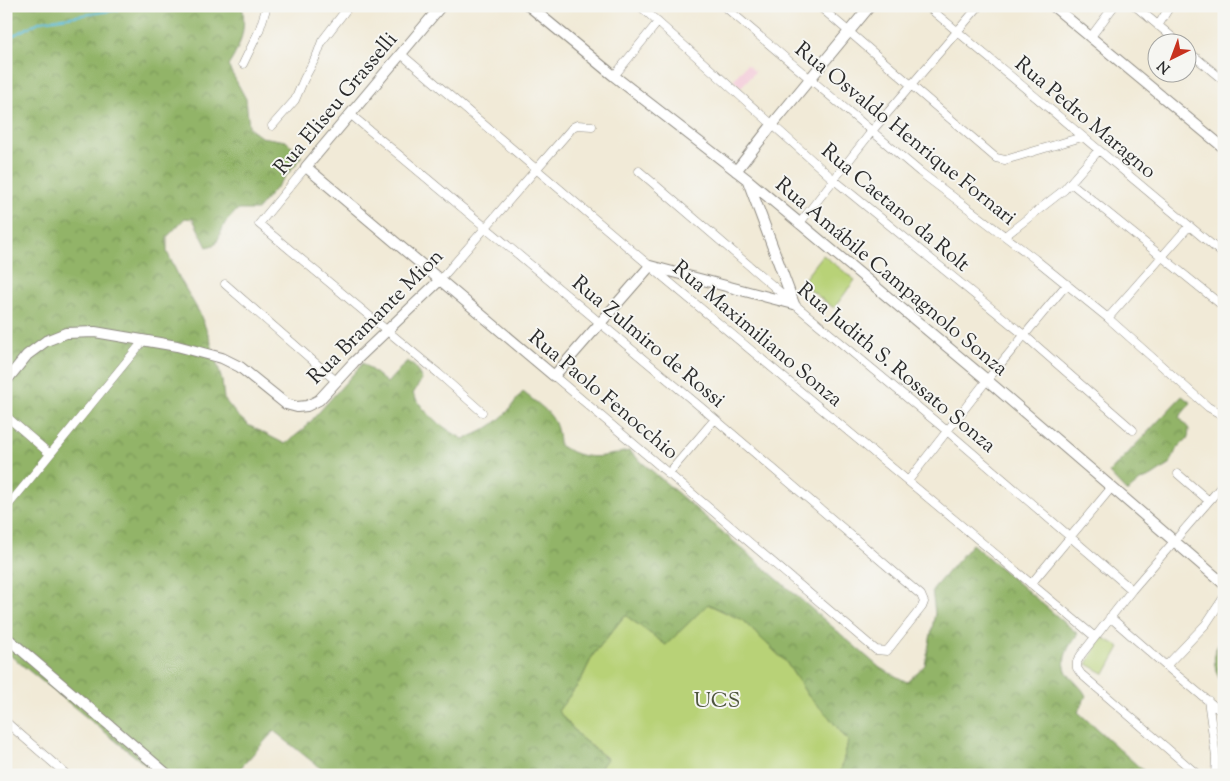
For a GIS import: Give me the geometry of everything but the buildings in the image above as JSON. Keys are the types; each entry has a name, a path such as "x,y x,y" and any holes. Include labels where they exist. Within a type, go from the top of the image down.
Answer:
{"street":[{"path":"243,64 256,38 268,6"},
{"path":"272,126 295,100 322,41 349,6"},
{"name":"Rua Eliseu Grasselli","path":"387,330 258,224 441,6"},
{"name":"Rua Amábile Campagnolo Sonza","path":"529,6 614,76 748,180 987,380 1224,584"},
{"name":"Rua Caetano da Rolt","path":"640,6 833,179 1024,335 1134,430"},
{"name":"Rua Osvaldo Henrique Fornari","path":"724,6 920,172 1066,284 1108,318 1208,407 1224,416"},
{"path":"819,6 996,158 1004,160 1082,137"},
{"path":"736,172 809,78 870,6"},
{"name":"Rua Pedro Maragno","path":"926,6 1224,255"},
{"path":"799,224 872,131 979,6"},
{"path":"1053,6 1224,148"},
{"path":"1090,38 1114,6"},
{"path":"1135,6 1166,32"},
{"path":"1158,26 1170,6"},
{"path":"614,76 658,22"},
{"name":"Rua Maximiliano Sonza","path":"401,54 650,266 1095,637"},
{"path":"1198,59 1224,81"},
{"name":"Rua Zulmiro de Rossi","path":"350,114 715,419 923,598 922,607 887,651 876,650"},
{"name":"Rua Bramante Mion","path":"6,381 27,355 46,341 66,333 94,332 144,340 222,358 240,367 286,404 297,407 307,406 319,400 387,330 440,280 573,127 577,125 592,126"},
{"path":"1005,236 1071,183 1098,151"},
{"name":"Rua Paolo Fenocchio","path":"306,167 876,650"},
{"name":"Rua Judith S. Rossato Sonza","path":"639,171 1132,590"},
{"path":"748,180 794,304"},
{"path":"1071,183 1224,307"},
{"path":"1108,318 1189,226"},
{"path":"554,376 650,266 794,304"},
{"path":"225,284 336,381"},
{"path":"908,481 987,380 1066,284"},
{"path":"387,330 438,372 482,412"},
{"path":"6,508 144,340"},
{"path":"6,416 50,454"},
{"path":"668,474 715,419"},
{"path":"1178,474 1209,501"},
{"path":"1031,584 1112,487"},
{"path":"1198,775 1081,674 1077,668 1077,662 1132,590 1220,488"},
{"path":"1166,666 1206,624 1224,598"},
{"path":"1110,617 1224,714"},
{"path":"6,637 168,775"},
{"path":"1208,700 1216,757 1215,775"},
{"path":"6,722 67,775"}],"shaded area":[{"path":"747,64 755,72 741,87 733,80"}],"green space":[{"path":"6,6 242,6 243,30 236,52 228,66 246,99 249,128 261,137 286,141 302,157 257,210 237,210 225,223 216,244 207,247 193,219 185,218 167,237 167,252 199,312 209,336 222,381 224,399 248,425 285,444 304,429 363,363 387,383 407,361 415,367 422,379 413,394 435,420 463,439 493,424 508,411 523,392 549,414 556,426 559,445 578,454 593,457 629,451 880,668 907,682 925,665 935,613 932,590 972,544 1078,634 1066,653 1064,663 1068,674 1086,696 1078,712 1148,775 840,775 848,741 829,717 809,697 786,662 742,620 708,604 666,645 625,615 593,655 580,682 558,711 581,738 607,759 595,775 329,775 274,731 234,775 158,775 6,652"},
{"path":"823,255 855,280 834,308 801,283"},
{"path":"1182,396 1191,403 1179,417 1189,429 1188,438 1176,450 1170,464 1152,476 1140,481 1127,492 1109,473"},
{"name":"UCS","path":"707,604 742,620 786,662 809,697 829,717 848,741 840,775 595,775 607,758 581,738 558,711 580,682 593,655 625,615 666,645"},
{"path":"1102,637 1120,647 1105,674 1087,664"},
{"path":"1223,639 1224,684 1217,674 1214,662 1216,649"}],"waterway":[{"path":"6,39 41,21 118,10 121,6"}]}
